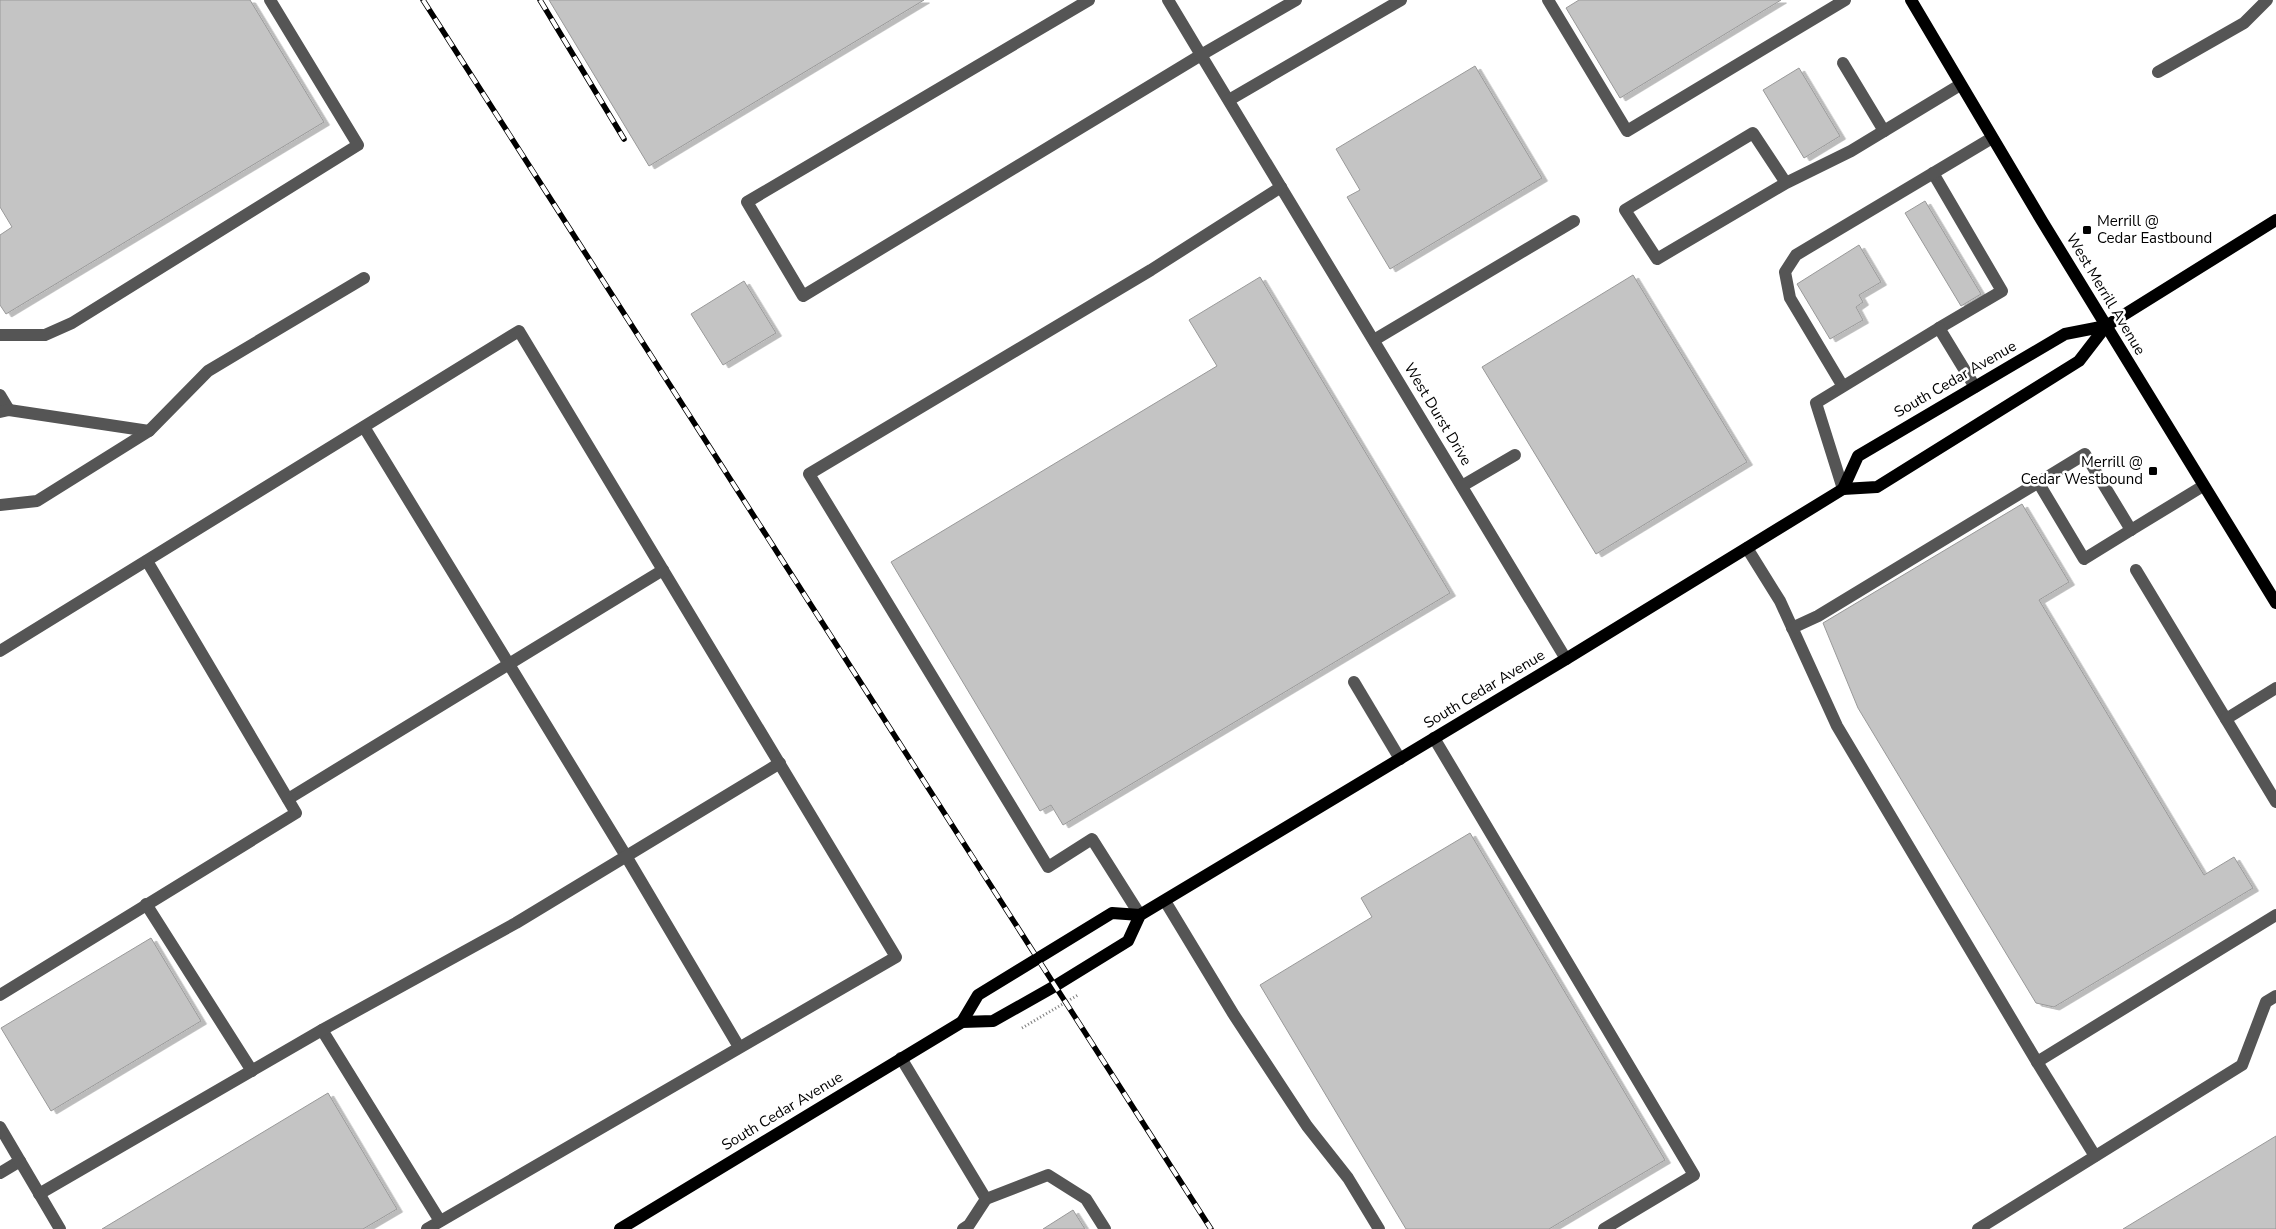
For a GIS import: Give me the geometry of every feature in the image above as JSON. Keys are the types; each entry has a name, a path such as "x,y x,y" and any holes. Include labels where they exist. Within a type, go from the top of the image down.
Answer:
{"main road":[{"name":"West Merrill Avenue","path":"1911,0 1992,138 2276,603"},
{"name":"South Cedar Avenue","path":"1842,489 1858,456 2065,334 2106,326 2276,220"},
{"name":"South Cedar Avenue","path":"962,1022 978,995 1112,913 1140,915 1566,659 1842,489 1877,487 2079,362 2106,326"},
{"name":"South Cedar Avenue","path":"620,1229 962,1022 993,1021 1063,981 1128,941 1140,915"}],"street":[{"path":"0,335 45,335 72,323 358,145 270,0"},
{"path":"1089,0 747,202 803,296 1296,0"},
{"name":"West Durst Drive","path":"1168,0 1566,659"},
{"path":"1229,100 1401,0"},
{"path":"1548,0 1627,131 1845,0"},
{"path":"2158,72 2244,23 2267,0"},
{"path":"1843,63 1884,131"},
{"path":"1786,183 1753,133 1626,210 1658,259 1786,183 1851,151 1960,85"},
{"path":"1842,385 1790,298 1784,272 1796,255 1992,138"},
{"path":"1842,489 1816,402 2002,292 1934,173"},
{"path":"1140,915 1092,839 1048,867 809,474 1151,270 1282,187"},
{"path":"1374,340 1574,222"},
{"path":"0,505 38,501 149,431 208,371 364,278"},
{"path":"1939,328 1974,387"},
{"path":"0,651 519,331 896,957 427,1229"},
{"path":"0,395 4,411 149,431"},
{"path":"364,426 626,856 739,1048"},
{"path":"1792,628 1818,616 2085,454 2131,530"},
{"path":"1462,486 1515,455"},
{"path":"2038,482 2084,559 2203,486"},
{"path":"1748,548 1780,601 1837,726 2095,1156"},
{"path":"0,995 296,813 147,561"},
{"path":"288,799 663,570"},
{"path":"2136,570 2276,802"},
{"path":"1354,682 1400,758"},
{"path":"2226,719 2276,688"},
{"path":"1434,738 1694,1174 1604,1229"},
{"path":"39,1194 322,1030 516,923 780,763"},
{"path":"1165,901 1234,1015 1307,1126 1348,1178 1379,1229"},
{"path":"146,904 252,1071"},
{"path":"2037,1062 2276,915"},
{"path":"1978,1229 2242,1065 2266,1002 2276,996"},
{"path":"322,1030 440,1221"},
{"path":"901,1058 986,1198"},
{"path":"0,1127 60,1229"},
{"path":"0,1173 20,1161"},
{"path":"963,1229 969,1225 986,1198 1048,1175 1086,1199 1105,1229"}],"path":[{"path":"1022,1028 1078,995"}],"building":[{"path":"0,0 250,0 324,122 6,314 0,305 0,235 12,227 0,207"},
{"path":"549,0 924,0 649,166"},
{"path":"1579,0 1781,0 1620,98 1566,8"},
{"path":"1475,66 1542,178 1390,269 1347,197 1360,190 1336,149"},
{"path":"1799,68 1840,136 1804,158 1763,90"},
{"path":"1925,201 1981,294 1961,306 1905,213"},
{"path":"1859,245 1881,282 1859,295 1863,302 1856,307 1863,320 1830,339 1797,284"},
{"path":"1633,275 1747,462 1596,554 1482,367"},
{"path":"1260,277 1450,593 1063,825 1051,805 1040,811 891,562 1217,366 1189,320"},
{"path":"744,281 776,333 723,365 691,314"},
{"path":"2022,504 2069,582 2039,600 2204,875 2234,857 2253,888 2054,1007 2036,1003 1858,708 1823,623"},
{"path":"1470,833 1665,1160 1549,1229 1406,1229 1260,985 1372,917 1361,898"},
{"path":"151,938 201,1021 51,1111 1,1028"},
{"path":"328,1093 397,1209 363,1229 102,1229"},
{"path":"2276,1136 2276,1229 2123,1229"},
{"path":"1073,1210 1085,1229 1043,1229"}],"railway":[{"path":"423,0 1211,1229"},
{"path":"540,0 624,139"}],"place":[{"name":"Merrill @ Cedar Eastbound","path":"2087,230"},
{"name":"Merrill @ Cedar Westbound","path":"2153,471"}]}
